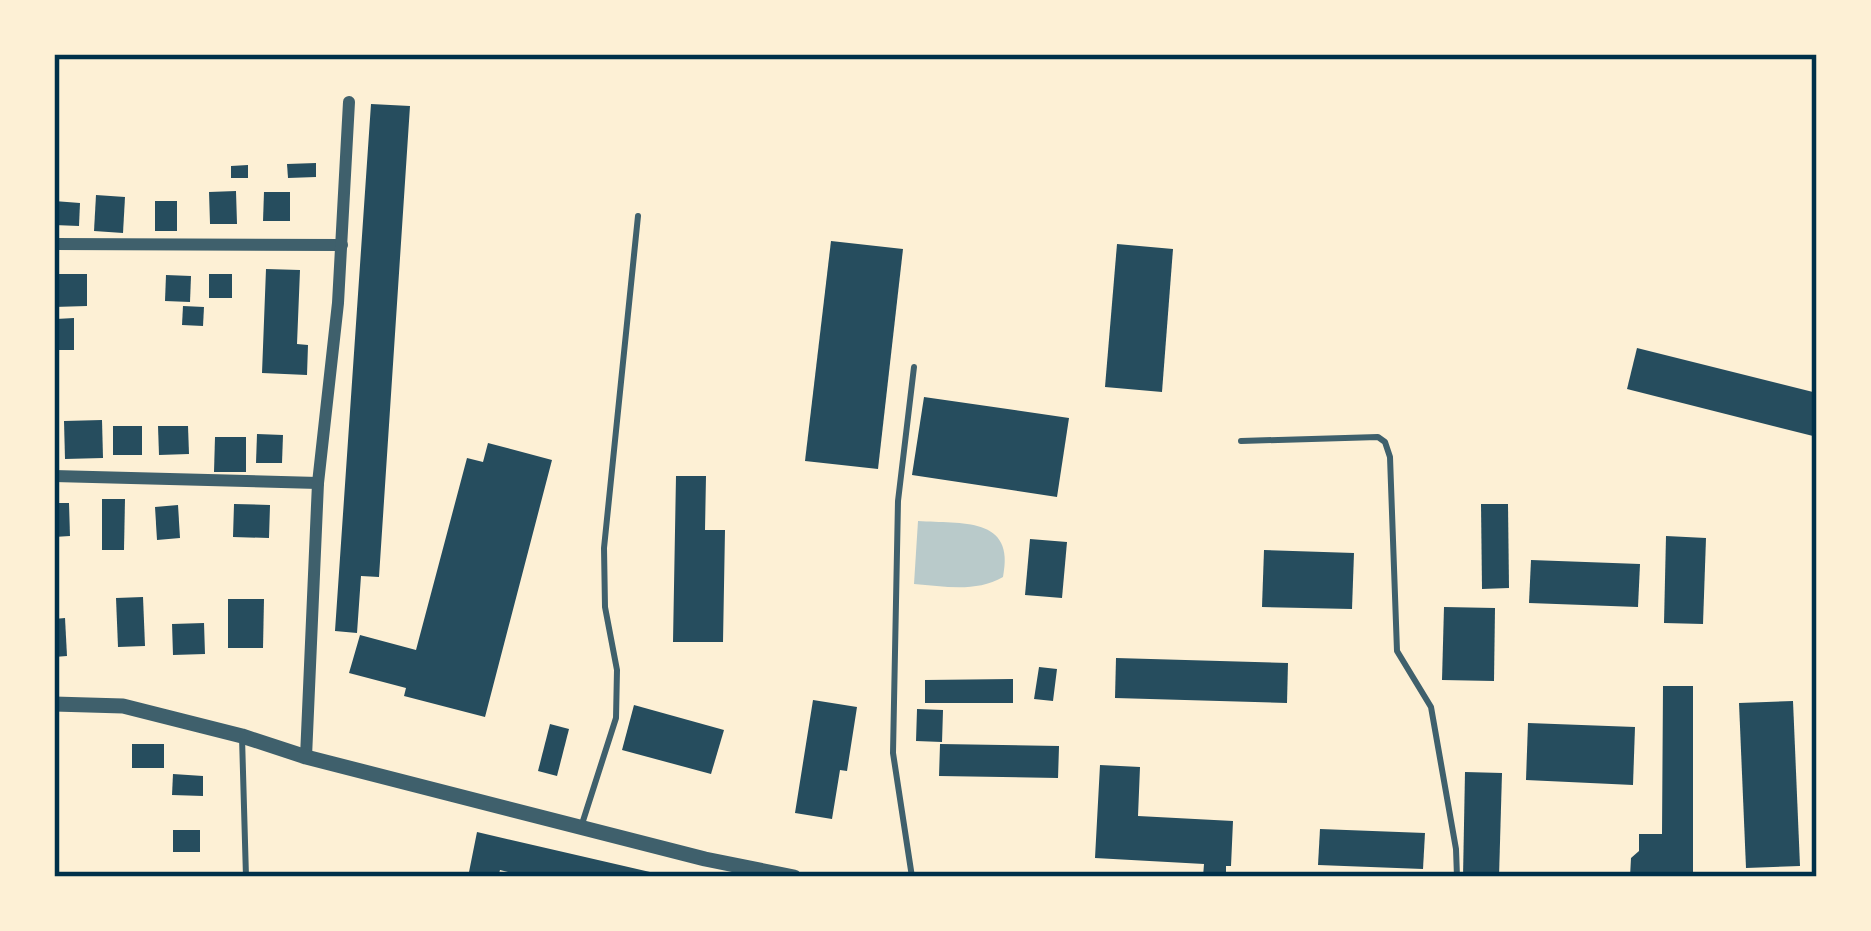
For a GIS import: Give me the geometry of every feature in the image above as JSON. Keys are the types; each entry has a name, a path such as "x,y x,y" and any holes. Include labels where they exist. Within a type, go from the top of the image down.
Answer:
{"street":[{"path":"306,758 318,483 342,244 349,102"},
{"path":"54,244 342,244"},
{"path":"54,476 318,483"},
{"path":"54,704 123,706 242,736 306,758 794,877"}],"lane":[{"path":"581,827 616,718 617,670 605,607 604,548 638,216"},
{"path":"912,877 893,753 898,501 914,368"},
{"path":"1241,441 1378,437 1385,442 1390,457 1397,651 1431,707 1457,877"},
{"path":"242,736 246,877"}],"shaded area":[{"path":"918,521 967,524 993,533 1005,557 1003,577 970,587 914,584"}],"building":[{"path":"371,104 410,106 379,577 361,576 357,633 335,631"},
{"path":"316,163 316,177 288,178 287,164"},
{"path":"248,165 248,178 231,178 231,166"},
{"path":"236,191 237,224 210,224 209,192"},
{"path":"264,192 290,192 290,221 263,221"},
{"path":"96,195 125,197 123,233 94,231"},
{"path":"54,201 80,203 79,226 54,225"},
{"path":"155,201 177,201 177,231 155,231"},
{"path":"831,241 903,249 878,469 805,461"},
{"path":"1117,244 1173,249 1162,392 1105,387"},
{"path":"266,269 300,270 297,344 308,345 307,375 262,373"},
{"path":"54,274 87,274 87,306 54,307"},
{"path":"209,274 232,274 232,298 209,298"},
{"path":"166,275 191,276 190,302 165,301"},
{"path":"183,306 204,307 203,326 182,325"},
{"path":"74,318 74,350 56,350 56,319"},
{"path":"1637,348 1817,393 1817,437 1627,389"},
{"path":"924,397 1069,418 1057,497 912,475"},
{"path":"102,420 103,458 65,459 64,421"},
{"path":"113,426 142,426 142,455 113,455"},
{"path":"158,426 188,426 189,454 159,455"},
{"path":"257,434 283,435 282,463 256,463"},
{"path":"215,437 246,437 246,472 214,472"},
{"path":"488,443 552,460 485,717 404,696 406,688 349,673 360,635 416,650 467,458 483,462"},
{"path":"676,476 706,476 705,530 725,530 723,642 673,642"},
{"path":"102,499 125,499 124,550 102,550"},
{"path":"54,503 69,503 70,536 54,537"},
{"path":"234,504 270,505 269,538 233,537"},
{"path":"1481,504 1508,504 1509,588 1482,589"},
{"path":"178,505 180,538 157,540 155,507"},
{"path":"1666,536 1706,538 1703,624 1664,623"},
{"path":"1030,539 1067,542 1062,598 1025,595"},
{"path":"1264,550 1354,553 1352,609 1262,607"},
{"path":"1531,560 1640,564 1638,607 1529,603"},
{"path":"143,597 145,646 118,647 116,598"},
{"path":"228,599 264,599 263,648 228,648"},
{"path":"1444,607 1495,608 1494,681 1442,680"},
{"path":"65,618 67,656 54,657 54,619"},
{"path":"204,623 205,654 173,655 172,624"},
{"path":"1116,658 1288,663 1287,703 1115,698"},
{"path":"1039,667 1057,669 1053,701 1034,699"},
{"path":"1013,679 1013,703 925,703 925,680"},
{"path":"1663,686 1693,686 1693,877 1630,877 1639,834 1662,834"},
{"path":"813,700 857,707 847,771 840,770 832,819 795,813"},
{"path":"1793,701 1800,866 1746,868 1739,703"},
{"path":"634,705 724,730 711,774 622,750"},
{"path":"917,709 943,710 942,742 916,741"},
{"path":"1528,723 1635,727 1633,785 1526,780"},
{"path":"550,724 569,729 557,776 538,771"},
{"path":"132,744 164,744 164,768 132,768"},
{"path":"940,744 1059,746 1058,778 939,776"},
{"path":"1100,765 1140,767 1138,816 1233,821 1226,877 1203,877 1204,864 1095,858"},
{"path":"1465,772 1502,773 1499,877 1463,877"},
{"path":"173,774 203,776 203,796 172,795"},
{"path":"1320,829 1425,833 1423,869 1318,865"},
{"path":"173,830 200,830 200,852 173,852"},
{"path":"477,832 663,877 529,877 500,870 498,877 468,877"}]}
